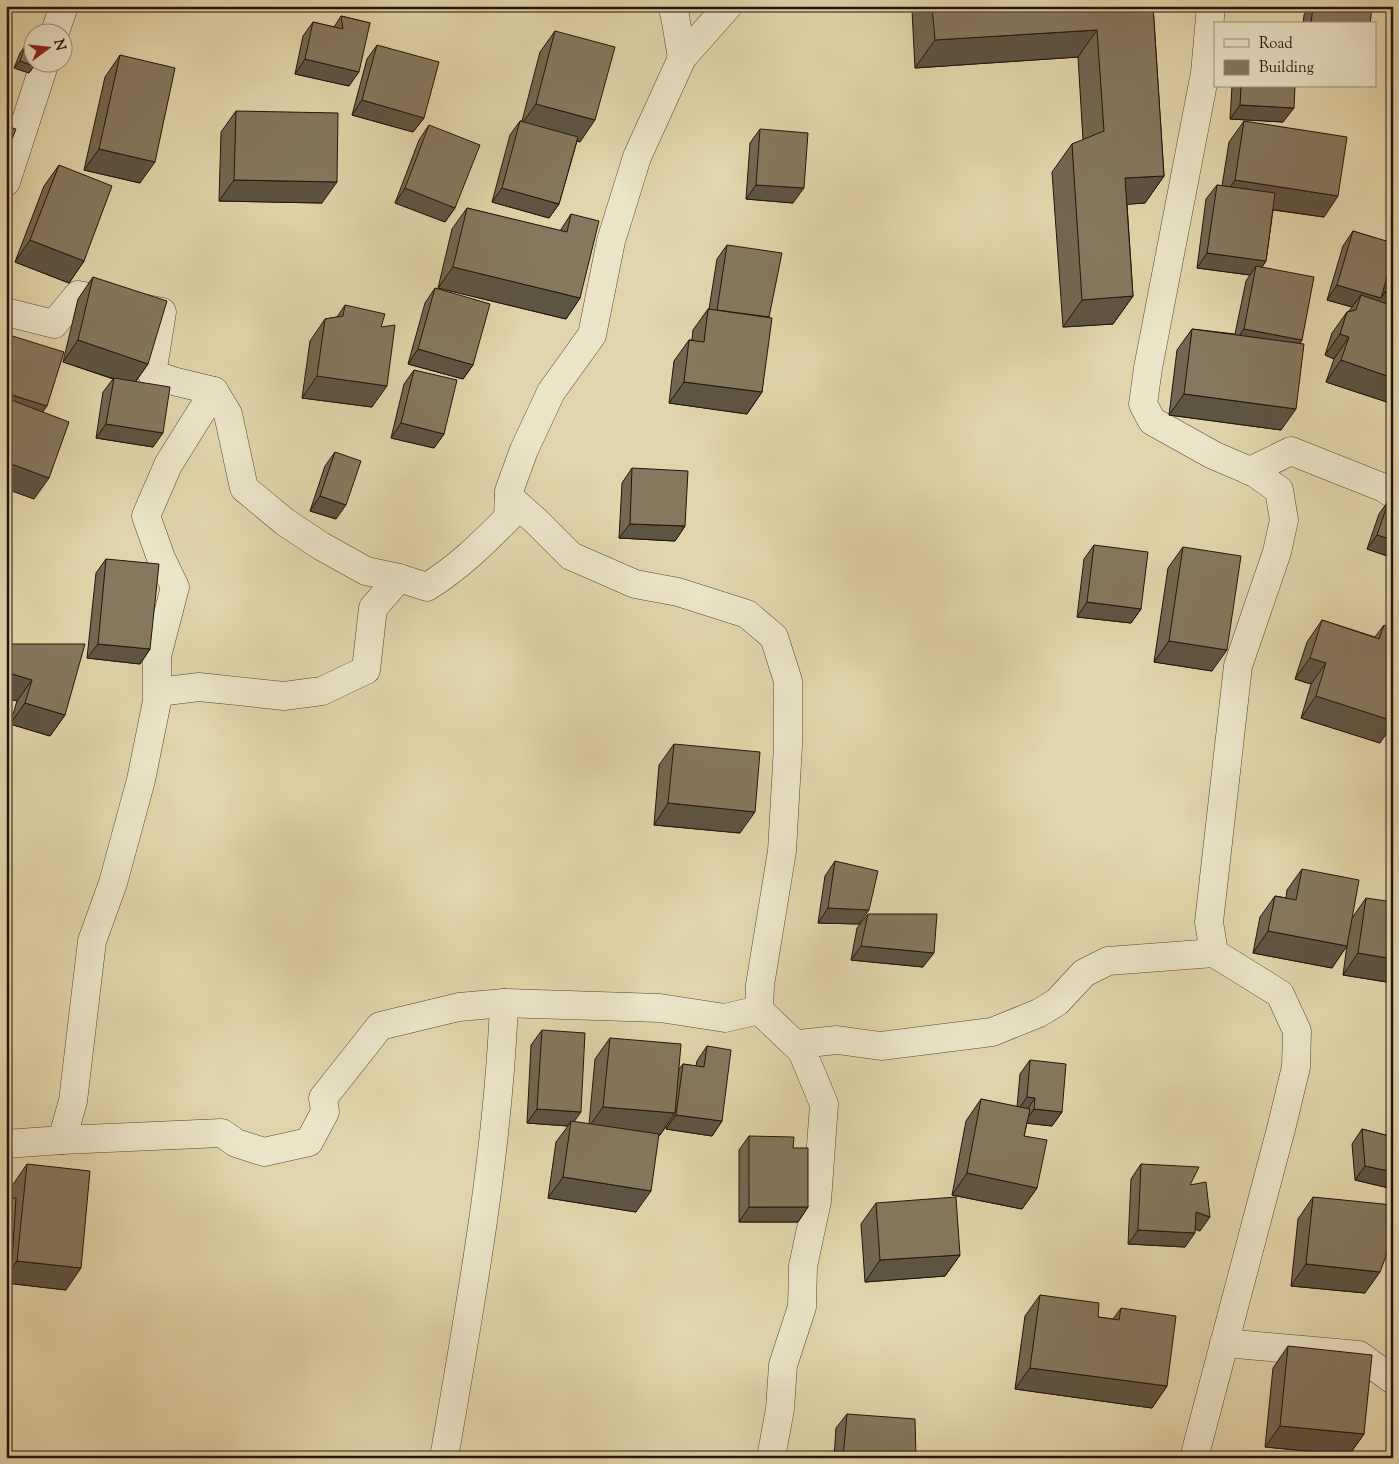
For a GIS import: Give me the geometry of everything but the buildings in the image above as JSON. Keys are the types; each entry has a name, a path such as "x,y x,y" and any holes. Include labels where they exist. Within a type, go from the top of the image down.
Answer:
{"street":[{"path":"58,22 64,6"},
{"path":"672,6 682,58"},
{"path":"6,312 54,324 78,295 162,312 152,374 214,391 228,414 244,488 284,522 321,546 366,571 399,578 427,587 452,571 476,551 508,518 510,491 524,450 551,392 592,335 611,241 637,157 682,58 728,6"},
{"path":"1211,6 1205,73 1151,349 1144,404 1152,421 1213,455 1250,471 1279,490 1284,520 1277,552 1238,666 1208,922 1214,953"},
{"path":"6,182 42,72"},
{"path":"62,1140 72,1101 92,941 113,883 141,780 157,701 157,656 175,587 161,558 146,516 168,465 214,391"},
{"path":"1250,471 1291,451 1384,488 1393,494"},
{"path":"509,497 571,556 635,584 678,592 746,614 774,636 788,681 788,746 782,851 760,985 759,1010 803,1052"},
{"path":"158,692 199,686 284,696 322,691 366,670 373,608 399,578"},
{"path":"771,1458 780,1409 782,1365 802,1308 804,1266 817,1201 824,1104 800,1044 837,1040 881,1046 992,1032 1039,1013 1057,1002 1084,973 1108,961 1214,953 1280,994 1297,1032 1296,1067 1194,1458"},
{"path":"6,1144 222,1133 236,1143 264,1152 309,1142 325,1112 323,1098 380,1026 459,1007 504,1003 660,1008 725,1018 759,1010"},
{"path":"444,1458 478,1258 502,1054 504,1003"},
{"path":"1224,1343 1359,1355 1393,1380"}]}
